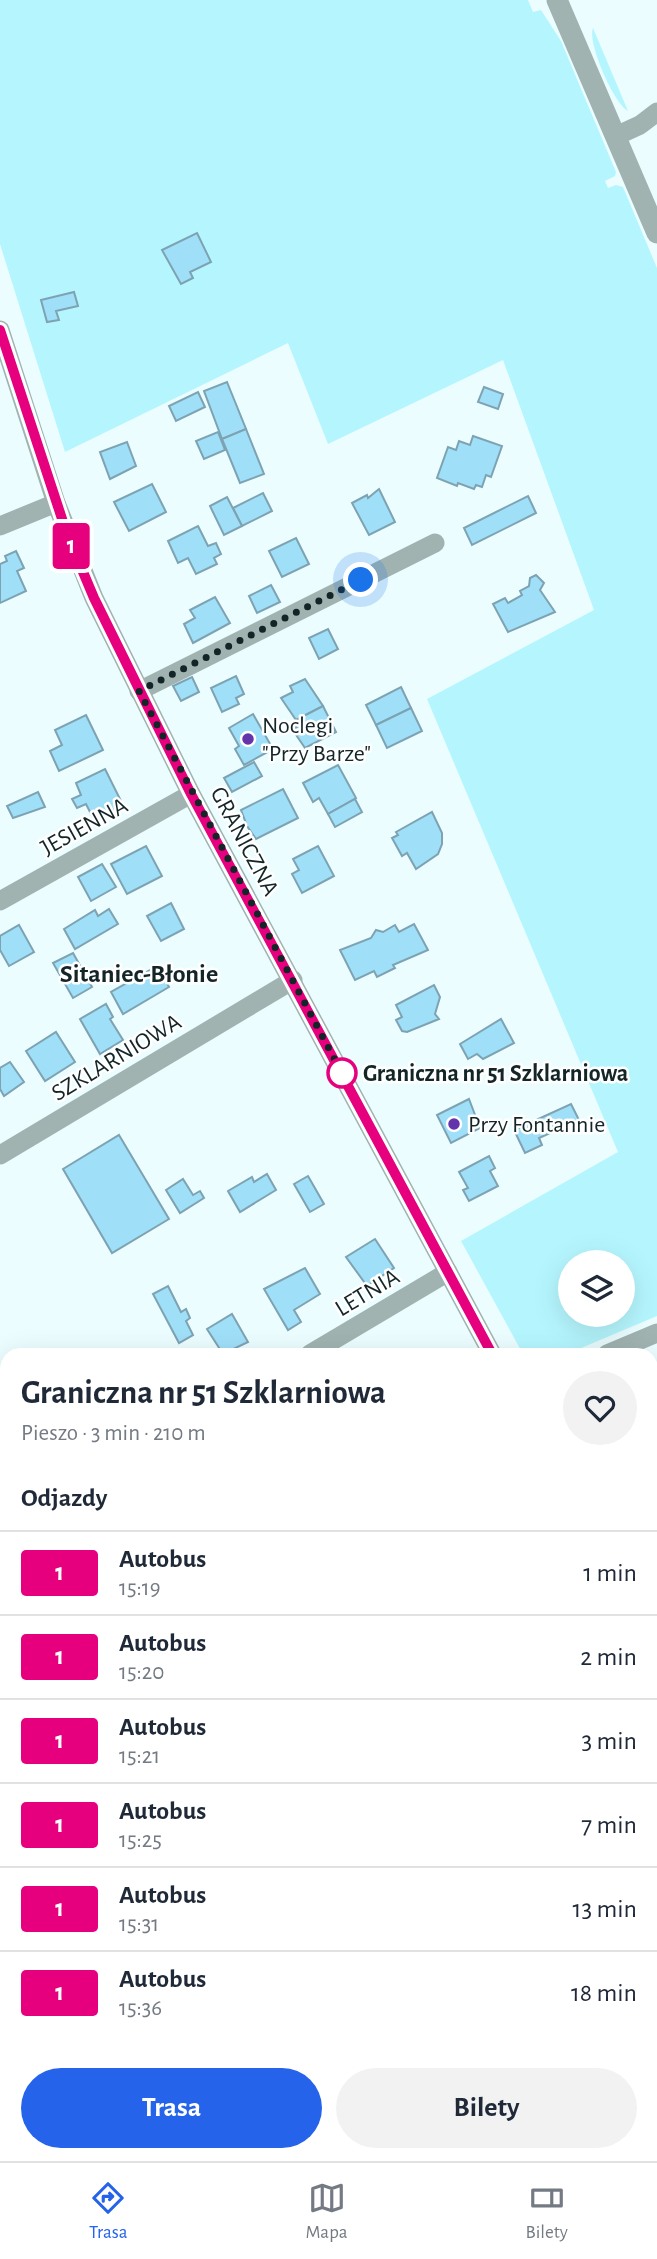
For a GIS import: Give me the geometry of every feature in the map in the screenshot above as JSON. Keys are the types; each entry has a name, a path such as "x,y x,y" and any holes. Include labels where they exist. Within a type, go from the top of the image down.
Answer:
{"street":[{"path":"557,0 657,233"},
{"path":"616,136 656,113"},
{"name":"GRANICZNA","path":"0,330 79,565 139,691 191,794 489,1348"},
{"path":"0,526 56,503"},
{"path":"139,691 435,543"},
{"name":"JESIENNA","path":"0,901 191,794"},
{"name":"SZKLARNIOWA","path":"0,1155 293,980"},
{"name":"LETNIA","path":"320,1348 448,1272"},
{"path":"621,1348 657,1333"}],"shaded area":[{"path":"0,0 528,0 533,12 541,10 561,41 616,172 615,176 605,181 608,188 616,185 623,187 657,268 657,1316 635,1325 635,1250 558,1250 558,1327 631,1327 581,1348 520,1348 461,1241 618,1152 427,699 594,610 503,360 328,444 288,343 65,452 0,244"},
{"path":"593,28 628,111 616,97 603,72 594,46"}],"building":[{"path":"197,233 211,262 190,272 193,278 181,284 162,250"},
{"path":"74,292 78,306 56,311 59,320 47,322 41,300"},
{"path":"227,382 246,429 222,439 204,391"},
{"path":"484,387 503,394 498,409 478,402"},
{"path":"198,392 205,407 176,421 169,406"},
{"path":"246,429 264,474 240,483 222,439"},
{"path":"218,432 225,450 204,459 196,441"},
{"path":"473,436 502,446 491,477 486,475 482,487 476,485 474,489 437,478 448,447 456,450 459,441 470,445"},
{"path":"127,442 136,466 110,479 100,452"},
{"path":"152,484 166,512 129,531 114,502"},
{"path":"379,489 395,522 369,535 352,503 367,495 368,498"},
{"path":"263,493 272,511 242,526 233,508"},
{"path":"528,496 536,513 472,545 464,528"},
{"path":"227,497 242,526 224,535 210,506"},
{"path":"198,526 208,546 216,543 221,554 214,558 217,564 196,574 188,558 178,563 168,541"},
{"path":"296,538 309,564 282,577 269,551"},
{"path":"16,551 24,568 17,571 26,591 0,603 0,564 7,561 5,556"},
{"path":"536,575 544,583 540,590 555,612 508,632 493,604 505,598 508,603 522,595 520,591 529,586 530,578"},
{"path":"271,585 280,602 257,613 249,596"},
{"path":"215,597 230,623 193,643 184,624 195,618 190,610"},
{"path":"328,629 338,649 319,659 309,638"},
{"path":"236,676 244,694 236,698 239,704 222,712 211,688"},
{"path":"192,677 199,692 181,701 173,686"},
{"path":"305,679 323,706 296,720 281,698 293,692 290,686"},
{"path":"401,687 411,708 376,725 366,705"},
{"path":"323,706 336,732 305,748 292,729 299,726 296,720"},
{"path":"411,708 422,731 387,748 376,725"},
{"path":"253,714 273,749 244,765 235,749 239,746 229,728"},
{"path":"86,715 103,750 59,771 50,751 62,745 55,730"},
{"path":"254,762 262,776 232,792 224,778"},
{"path":"338,765 356,798 328,814 319,798 313,802 303,783"},
{"path":"105,769 123,805 94,820 86,804 77,808 72,799 81,795 76,783"},
{"path":"283,789 298,818 256,839 241,810"},
{"path":"38,792 45,807 13,818 7,806"},
{"path":"355,799 362,812 335,827 328,814"},
{"path":"432,812 442,833 442,844 438,854 416,869 407,853 402,856 392,838 398,835 396,832"},
{"path":"146,846 162,876 127,894 111,864"},
{"path":"318,846 334,876 302,893 292,874 299,870 293,859"},
{"path":"102,864 116,887 91,901 78,877"},
{"path":"171,903 184,929 161,941 147,916"},
{"path":"109,909 118,924 75,949 64,929 95,910 98,916"},
{"path":"414,924 428,950 393,965 395,968 377,977 374,971 355,980 340,950 371,938 376,930 383,932 395,925 399,932"},
{"path":"19,925 34,952 9,966 0,950 0,936"},
{"path":"73,953 92,987 73,998 53,963"},
{"path":"157,966 169,987 123,1014 111,992"},
{"path":"434,985 440,997 435,1014 439,1019 407,1032 402,1031 396,1020 402,1017 396,1005"},
{"path":"106,1004 113,1017 110,1019 123,1040 100,1054 80,1019"},
{"path":"501,1019 514,1043 483,1059 477,1054 468,1059 460,1044"},
{"path":"56,1032 75,1062 45,1081 26,1051"},
{"path":"10,1062 24,1082 4,1096 0,1089 0,1068"},
{"path":"469,1099 480,1128 451,1143 437,1115"},
{"path":"571,1104 579,1120 539,1138 542,1145 525,1153 514,1130"},
{"path":"119,1135 169,1219 112,1253 63,1169"},
{"path":"489,1156 495,1168 490,1171 498,1186 469,1201 463,1190 468,1188 459,1172"},
{"path":"267,1174 276,1190 240,1212 228,1191 252,1177 254,1182"},
{"path":"308,1176 324,1204 310,1212 294,1184"},
{"path":"183,1179 193,1195 200,1191 204,1198 180,1213 166,1190"},
{"path":"375,1239 394,1268 367,1286 346,1257"},
{"path":"305,1268 320,1294 294,1310 301,1322 288,1330 264,1289"},
{"path":"168,1286 181,1312 186,1309 190,1318 186,1321 193,1335 179,1343 153,1294"},
{"path":"232,1314 248,1342 236,1348 219,1348 207,1329"}],"bus line":[{"name":"1","path":"0,330 67,534 94,598 191,794 489,1348"}],"place":[{"name":"Noclegi \"Przy Barze\"","path":"248,739"},
{"name":"Graniczna nr 51 Szklarniowa","path":"342,1073"},
{"name":"Przy Fontannie","path":"454,1124"}],"district":[{"name":"Sitaniec-Błonie","path":"139,973"}],"route":[{"path":"342,1073 344,1077 191,794 139,691 361,580"}]}
